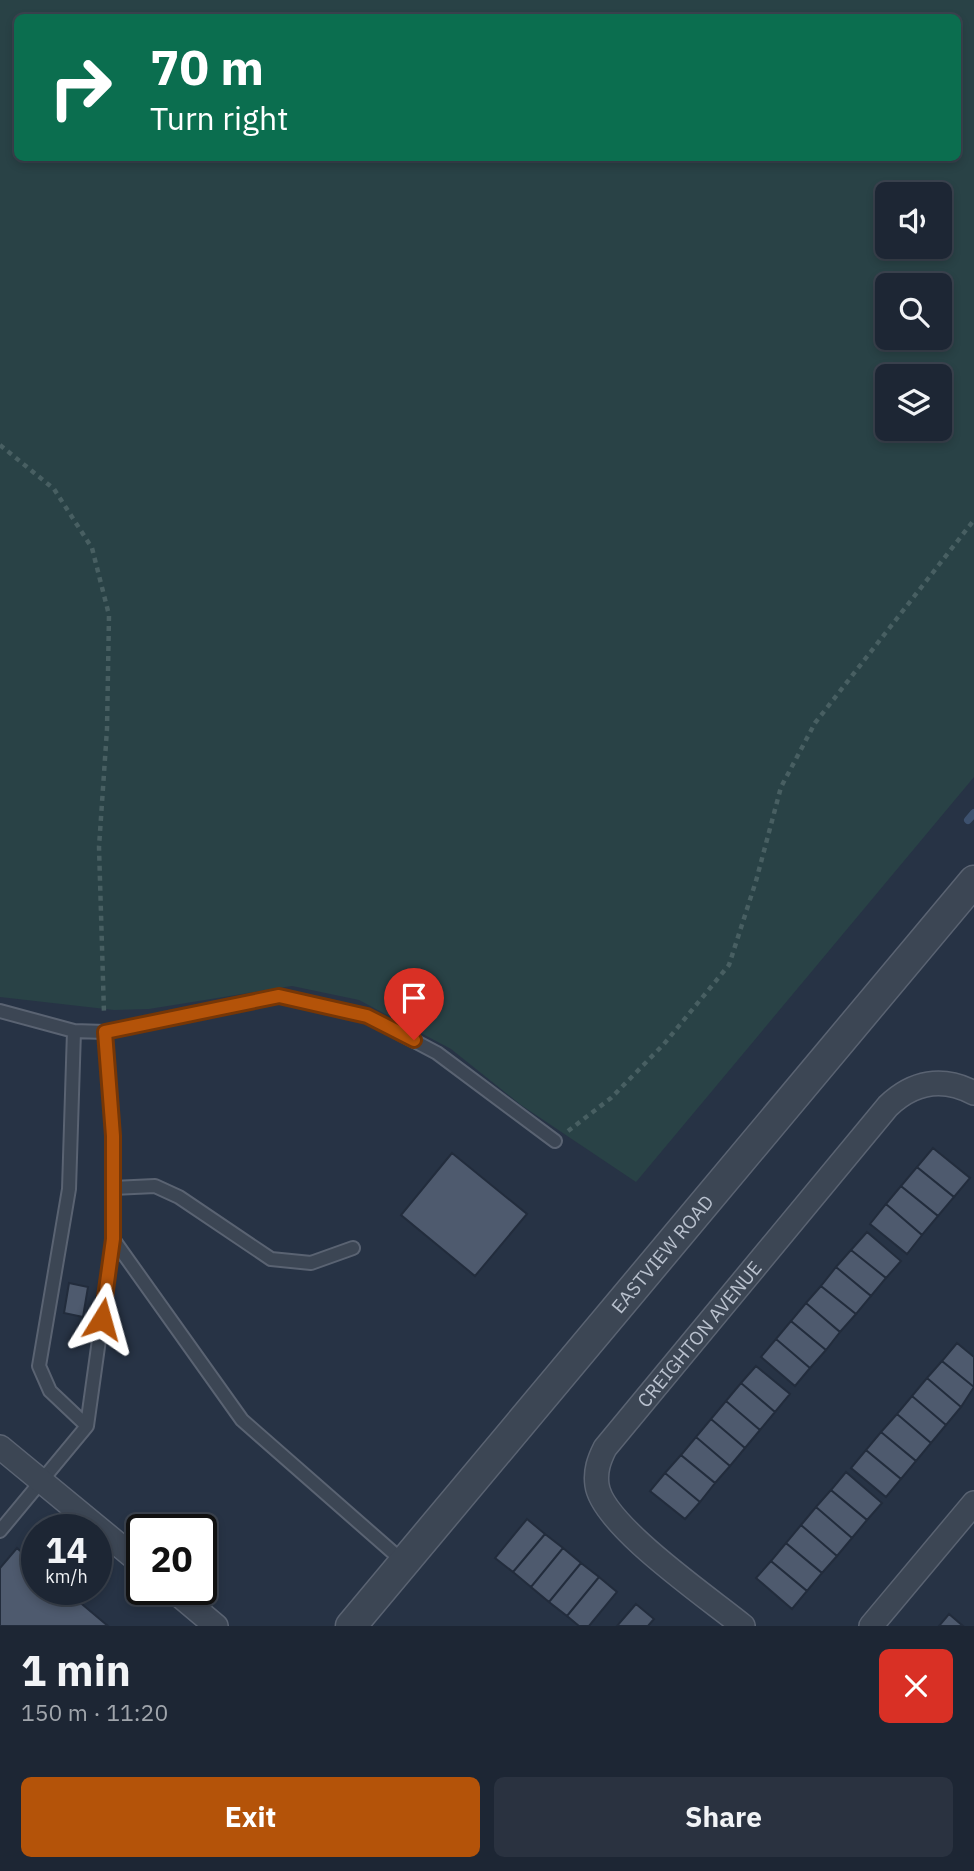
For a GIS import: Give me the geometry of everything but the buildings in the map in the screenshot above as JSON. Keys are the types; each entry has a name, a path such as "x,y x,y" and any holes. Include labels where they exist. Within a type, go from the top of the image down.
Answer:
{"street":[{"name":"EASTVIEW ROAD","path":"351,1626 974,881"},
{"name":"CREIGHTON AVENUE","path":"743,1626 624,1529 605,1507 597,1486 597,1465 605,1448 888,1105 912,1086 939,1082 974,1093"},
{"path":"0,1447 126,1551"},
{"path":"871,1626 974,1503"},
{"path":"191,1605 216,1626"}],"lane":[{"path":"0,1011 75,1031 105,1032 279,996 367,1016 437,1053 555,1141"},
{"path":"75,1031 69,1189 38,1366 50,1391 87,1426"},
{"path":"0,1531 87,1426 113,1239 113,1136 105,1032"},
{"path":"113,1188 155,1186 179,1197 271,1259 311,1263 352,1248"},
{"path":"113,1239 242,1420 405,1564"}],"path":[{"path":"0,446 54,489 92,548 109,615 107,729 99,847 105,1032"},
{"path":"555,1141 611,1098 664,1044 729,965 757,881 781,787 815,723 974,520"}],"green space":[{"path":"0,0 974,0 974,777 636,1182 521,1105 451,1049 359,1000 292,986 149,1009 114,1010 0,997"}],"waterway":[{"path":"968,820 974,813"}],"route":[{"path":"102,1319 113,1239 113,1136 105,1032 279,996 367,1016 414,1040"}]}
